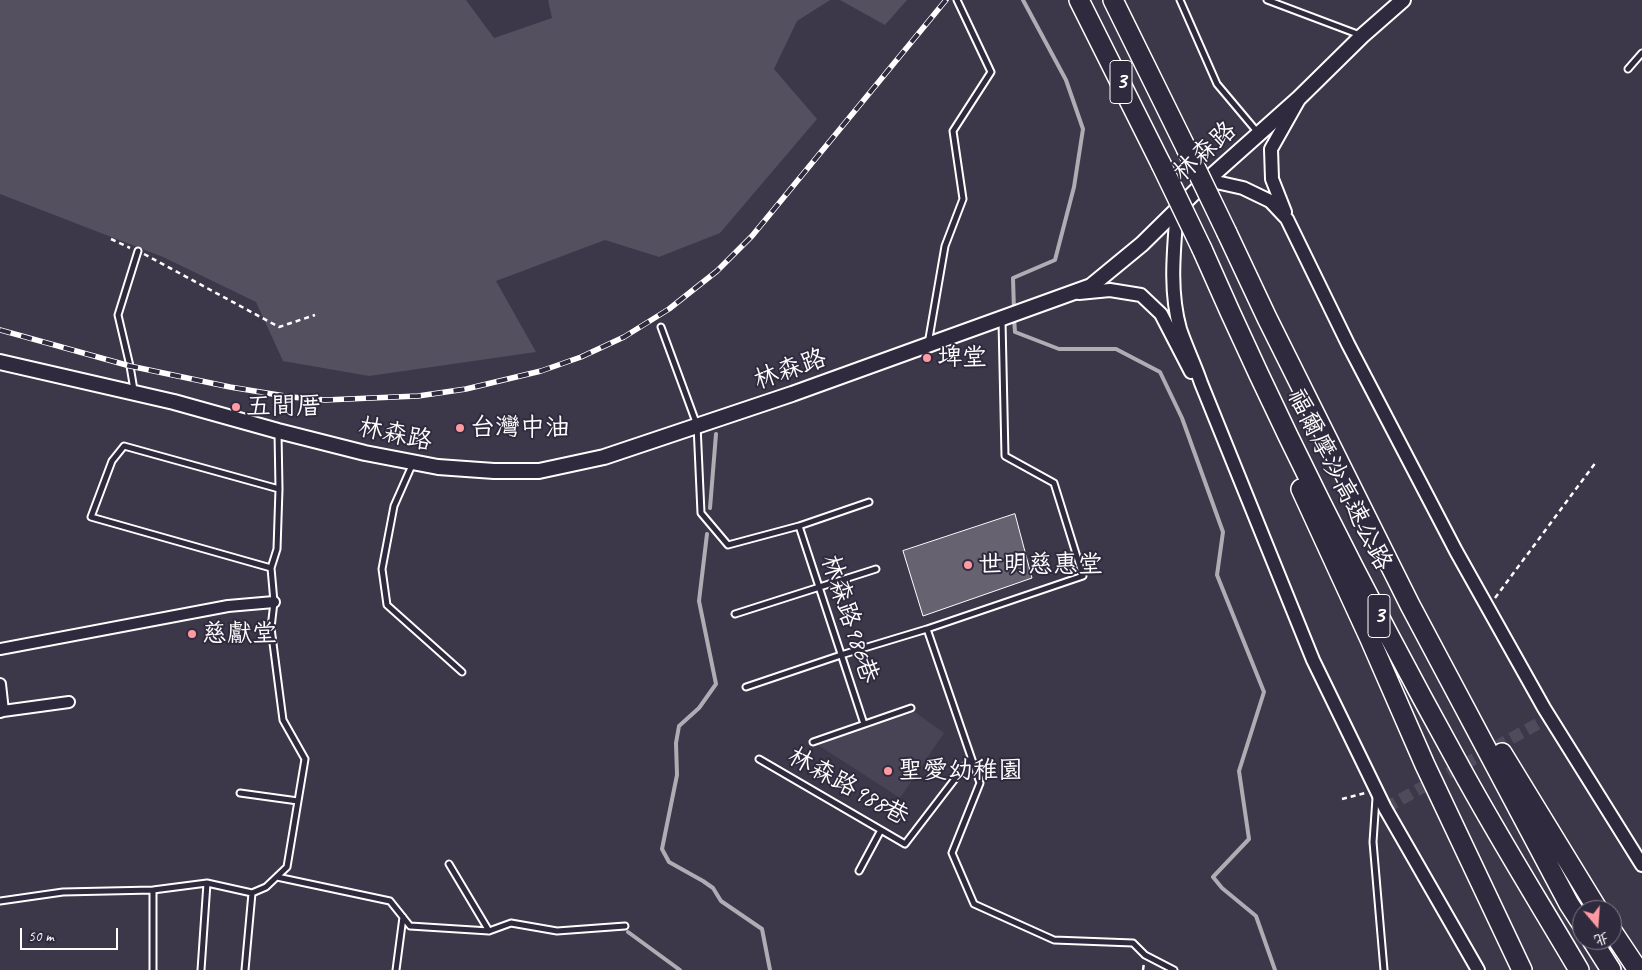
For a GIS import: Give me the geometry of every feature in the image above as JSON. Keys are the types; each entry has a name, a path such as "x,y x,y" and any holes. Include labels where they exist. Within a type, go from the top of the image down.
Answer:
{"highway":[{"name":"福爾摩沙高速公路","path":"1079,0 1202,249 1273,406 1357,574 1450,749 1579,970"},
{"name":"福爾摩沙高速公路","path":"1113,0 1267,318 1406,596 1572,908"},
{"path":"1241,337 1298,484 1370,639 1425,765 1522,970"},
{"path":"1452,683 1499,747 1592,900"},
{"path":"1622,946 1638,970"},
{"path":"1598,950 1611,970"}],"main road":[{"name":"林森路","path":"0,362 174,402 365,453 438,467 539,471 604,457 792,394 1091,286 1142,244 1208,180 1299,98 1362,36 1403,0"}],"street":[{"path":"1299,98 1271,149 1272,179 1287,219 1348,344 1456,551 1544,708 1642,864"},
{"path":"1208,180 1243,188 1270,200 1287,219"},
{"path":"1177,209 1174,288 1180,329 1194,362 1200,384 1313,660 1385,808 1478,970"},
{"path":"1074,293 1110,290 1141,295 1161,314 1188,368 1200,384"},
{"path":"0,649 228,606 274,602"},
{"path":"0,684 2,712 70,702"}],"lane":[{"path":"928,344 945,246 964,200 953,131 991,72 957,0"},
{"path":"1180,0 1217,84 1259,134"},
{"path":"1267,0 1362,36"},
{"path":"1628,68 1642,53"},
{"path":"134,393 130,366 118,315 138,251"},
{"path":"746,687 841,655 928,629 1083,576 1054,483 1005,456 1004,317"},
{"path":"661,327 697,425"},
{"name":"林森路986巷","path":"697,425 702,513 728,545 799,526 869,502"},
{"path":"0,901 63,892 153,890 207,883 252,893 266,887 287,867 305,759 283,720 271,628 274,602 271,568 277,549 278,431"},
{"path":"271,568 92,517 112,461 124,446 279,489"},
{"path":"414,462 394,506 382,569 386,605 462,672"},
{"name":"林森路986巷","path":"799,526 864,724"},
{"path":"735,614 876,569"},
{"path":"928,629 980,783 952,853 974,904 1054,940 1133,943 1145,954 1174,970"},
{"path":"813,742 911,708"},
{"name":"林森路988巷","path":"758,759 905,844 971,758"},
{"path":"1377,790 1373,842 1384,970"},
{"path":"240,793 298,801"},
{"path":"859,871 881,830"},
{"path":"449,864 489,932"},
{"path":"277,877 390,901 410,926 489,932 511,923 557,931 625,926"},
{"path":"201,970 207,883"},
{"path":"153,890 153,970"},
{"path":"246,970 252,893"},
{"path":"396,970 402,917"}],"path":[{"path":"111,239 138,251 279,327 316,315"},
{"path":"1488,608 1596,462"},
{"path":"1342,799 1377,790"}],"shaded area":[{"path":"0,0 466,0 494,38 552,18 548,0 830,0 797,21 774,69 817,119 720,233 659,257 605,240 496,281 536,352 369,376 283,361 256,302 163,257 0,194"},
{"path":"840,0 907,0 885,25"},
{"name":"聖愛幼稚園","path":"915,712 944,733 900,798 818,745"}],"building":[{"name":"世明慈惠堂","path":"1015,514 1032,578 923,616 903,551"}],"waterway":[{"path":"1014,311 1013,278 1055,260 1074,187 1083,129 1066,80 1023,0"},
{"path":"1014,318 1015,332 1059,349 1116,349 1160,372 1182,418 1223,532 1217,575 1264,692 1239,771 1249,839 1213,877 1222,888 1256,916 1275,970"},
{"path":"710,508 716,434"},
{"path":"707,534 699,601 716,684 699,708 679,726 676,743 677,775 662,849 669,862 713,888 721,901 762,929 770,970"},
{"path":"628,932 680,970"}],"tunnel":[{"path":"1385,808 1550,717"}],"railway":[{"path":"0,330 130,366 230,387 291,397 325,400 418,396 466,389 541,371 581,357 624,337 669,309 717,271 752,236 946,0"}],"place":[{"name":"埤堂","path":"927,358"},
{"name":"五間厝","path":"236,407"},
{"name":"台灣中油","path":"460,428"},
{"name":"世明慈惠堂","path":"968,565"},
{"name":"慈獻堂","path":"192,634"},
{"name":"聖愛幼稚園","path":"888,771"}]}
